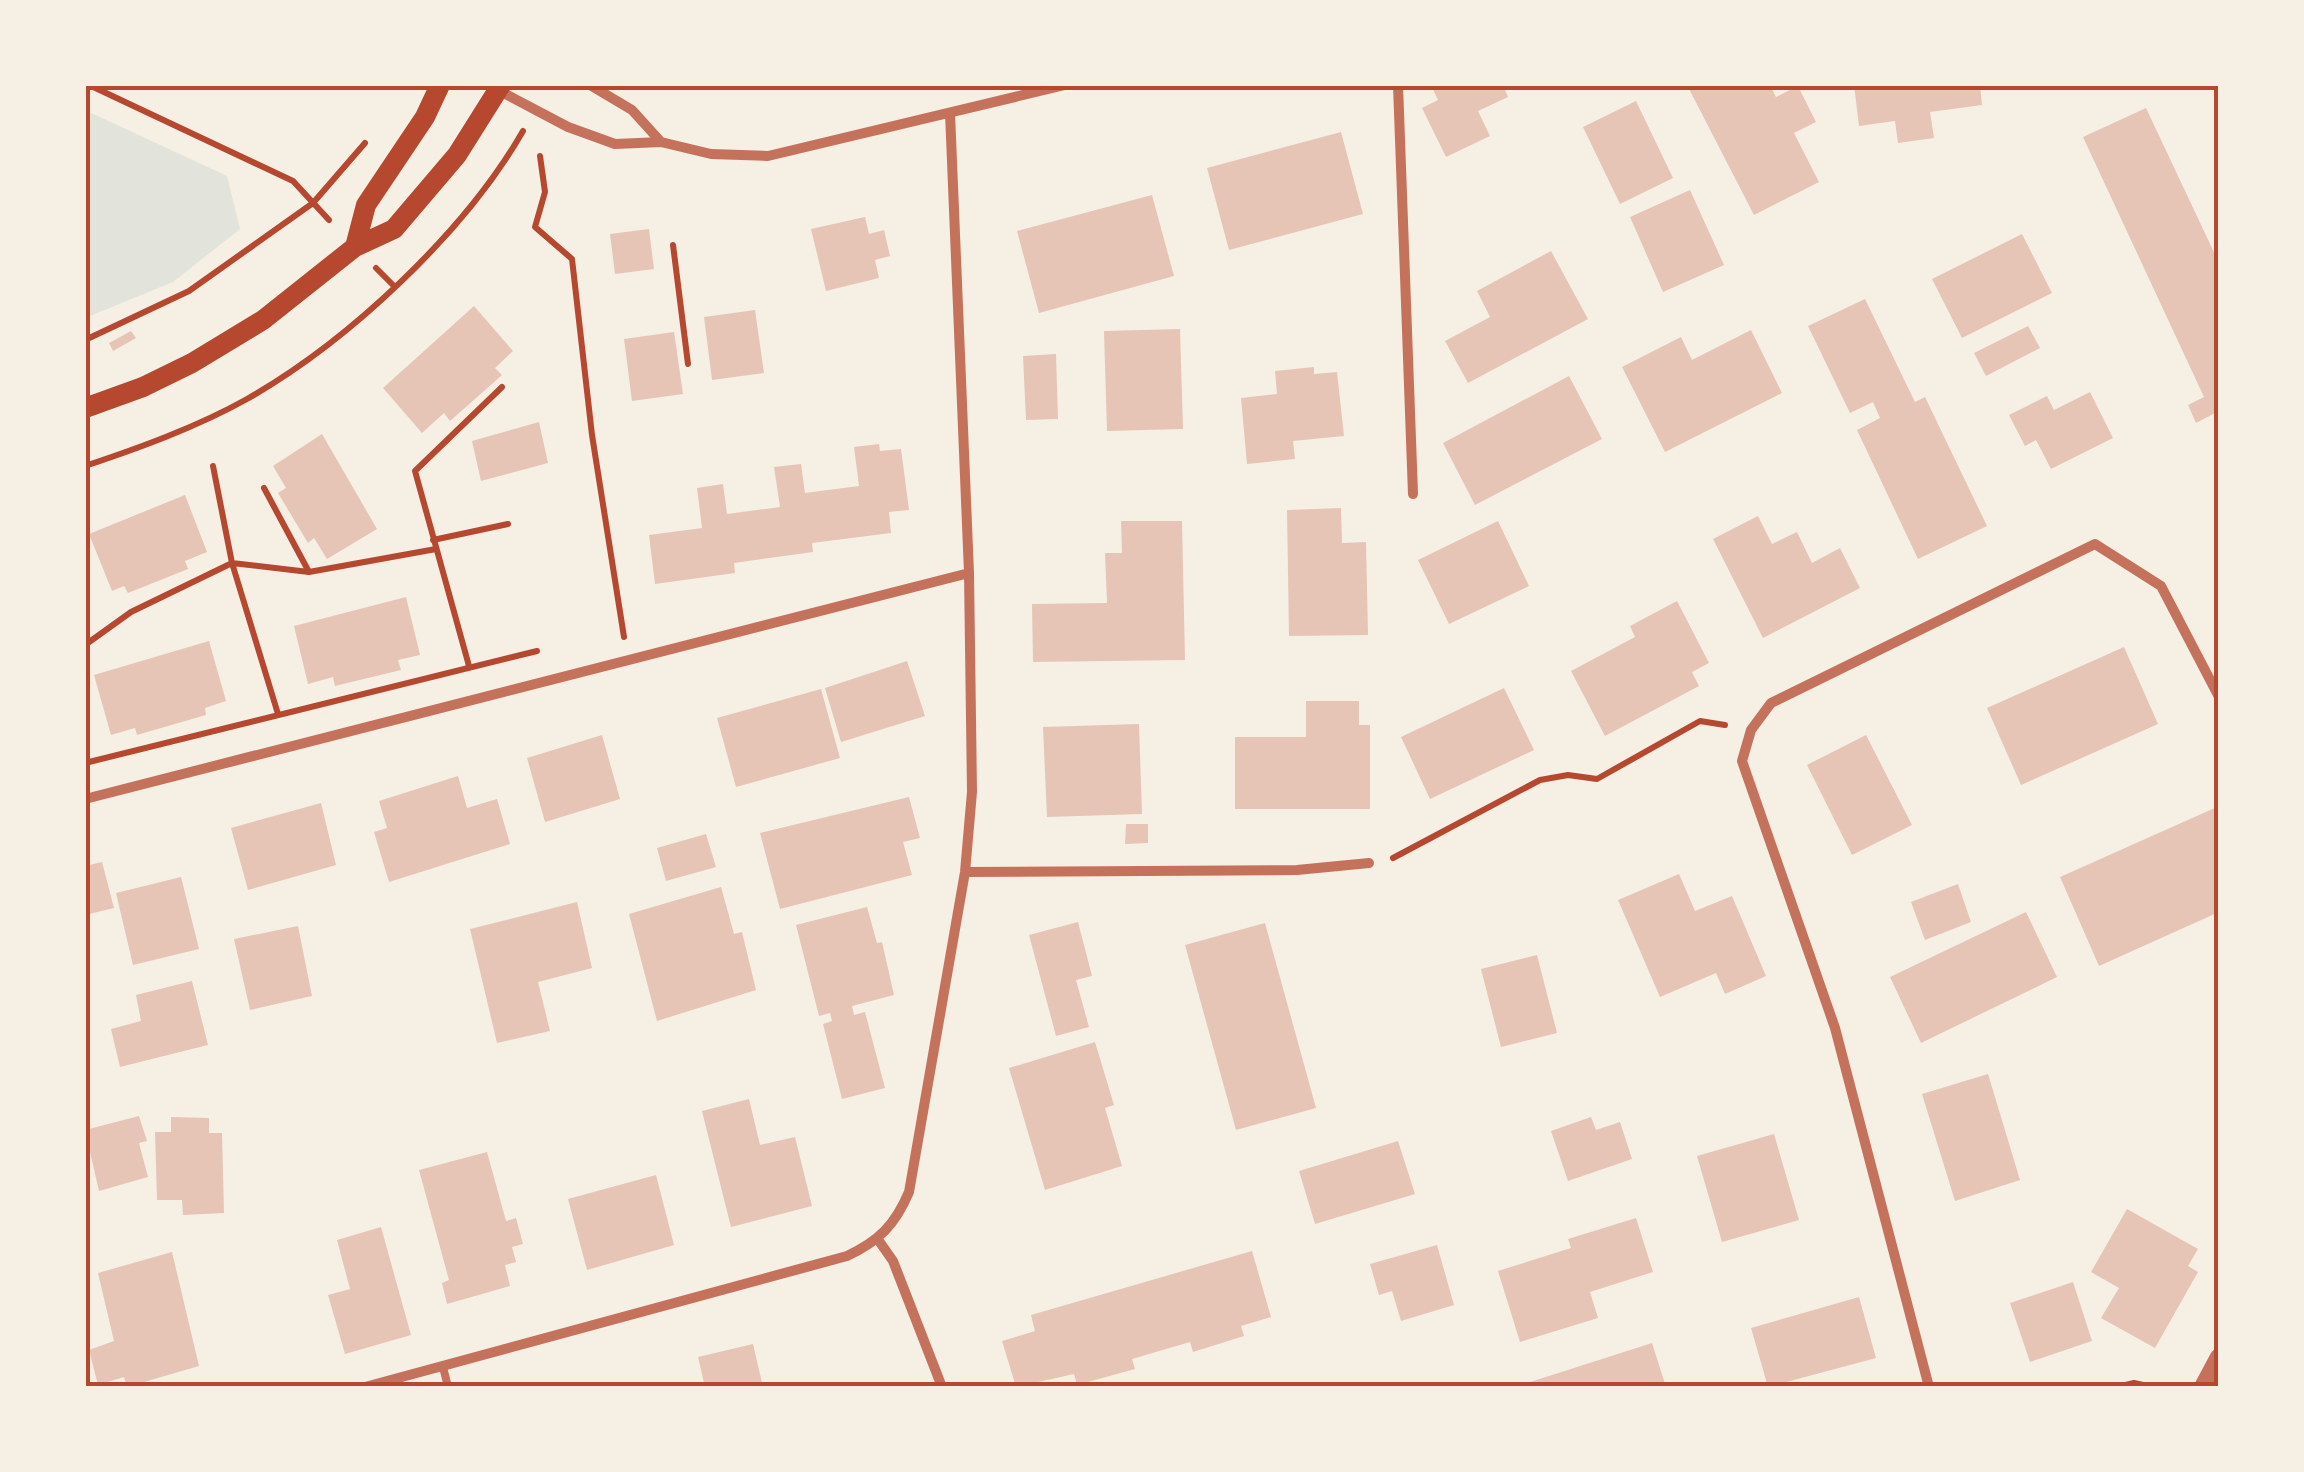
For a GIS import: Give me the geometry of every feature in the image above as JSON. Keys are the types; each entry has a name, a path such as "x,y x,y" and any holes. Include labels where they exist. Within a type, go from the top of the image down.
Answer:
{"main road":[{"path":"355,247 366,205 425,117 440,85"},
{"path":"85,408 143,388 192,362 262,320 355,247 394,229 458,155 498,87"}],"street":[{"path":"590,85 632,110 661,142"},
{"path":"498,87 568,127 614,144 661,142 711,154 768,156 1065,85"},
{"path":"1398,85 1413,494"},
{"path":"365,1387 846,1256 879,1240 909,1192 965,872 972,792 969,572 950,112"},
{"path":"1928,1387 1836,1028 1742,761 1751,730 1771,702 2095,544 2160,586 2219,697"},
{"path":"85,798 969,572"},
{"path":"965,872 1297,870 1370,863"},
{"path":"879,1240 893,1261 942,1387"},
{"path":"2202,1387 2219,1357"}],"lane":[{"path":"443,1366 448,1387"}],"path":[{"path":"89,85 293,181 313,204"},
{"path":"85,340 189,291 313,204 374,134"},
{"path":"540,156 546,192 535,227 572,259 592,435 628,658"},
{"path":"85,466 247,400 331,340 394,286 482,194 508,158"},
{"path":"673,245 688,364"},
{"path":"477,697 414,471 502,387"},
{"path":"213,466 232,563 278,714"},
{"path":"264,488 309,572"},
{"path":"85,645 131,612 232,563 309,572 435,545 508,524"},
{"path":"85,764 537,652"},
{"path":"1370,863 1393,858 1540,780 1568,775 1597,779 1700,721 1751,730"},
{"path":"2117,1387 2134,1383 2152,1387"}],"shaded area":[{"path":"85,110 227,176 240,229 173,282 85,318"}],"building":[{"path":"1431,85 1503,85 1508,97 1478,111 1490,136 1446,157 1422,108 1438,100"},
{"path":"1687,85 1770,85 1776,97 1798,86 1816,122 1794,133 1819,182 1754,215"},
{"path":"1854,85 1980,85 1982,105 1930,112 1934,138 1898,143 1895,121 1859,126"},
{"path":"1636,101 1673,178 1620,204 1583,127"},
{"path":"2146,108 2219,263 2219,411 2196,423 2188,405 2204,397 2083,137"},
{"path":"1341,132 1363,214 1229,250 1207,168"},
{"path":"1690,190 1724,265 1663,292 1630,217"},
{"path":"1152,195 1174,276 1039,313 1017,231"},
{"path":"865,217 869,234 884,230 890,256 875,260 879,278 826,291 811,229"},
{"path":"649,229 654,269 615,274 610,234"},
{"path":"2022,234 2052,293 1962,338 1932,279"},
{"path":"1551,251 1588,319 1468,383 1445,341 1490,317 1477,291"},
{"path":"1865,299 1915,402 1925,397 1987,526 1918,559 1857,430 1880,418 1873,402 1850,413 1808,326"},
{"path":"474,306 513,351 495,368 502,375 450,421 444,413 422,433 383,388"},
{"path":"755,310 764,373 712,380 704,317"},
{"path":"2028,326 2040,348 1986,376 1974,353"},
{"path":"1180,329 1183,429 1107,431 1104,331"},
{"path":"1751,330 1782,393 1665,452 1622,367 1681,337 1692,360"},
{"path":"131,331 136,338 113,351 109,343"},
{"path":"674,332 683,394 632,401 624,339"},
{"path":"1056,354 1058,419 1026,420 1023,356"},
{"path":"1314,367 1314,374 1337,372 1344,436 1293,441 1295,459 1247,464 1241,398 1277,394 1275,371"},
{"path":"1569,376 1602,439 1475,505 1443,443"},
{"path":"2090,392 2113,438 2051,469 2036,440 2025,446 2009,415 2047,396 2054,410"},
{"path":"539,422 548,463 481,481 472,441"},
{"path":"322,434 377,529 327,559 314,538 308,543 278,493 286,488 273,466"},
{"path":"879,444 880,451 901,449 909,510 889,512 891,533 812,543 813,552 734,563 735,573 655,584 649,535 702,528 697,488 723,484 727,514 780,507 774,467 801,464 805,493 859,486 854,447"},
{"path":"185,495 207,552 185,561 188,569 128,593 124,586 112,591 89,534"},
{"path":"1341,508 1342,543 1366,542 1368,635 1289,636 1287,510"},
{"path":"1758,516 1772,544 1797,532 1812,563 1840,548 1860,588 1763,638 1713,539"},
{"path":"1121,521 1182,521 1185,660 1033,662 1032,604 1107,603 1105,553 1122,553"},
{"path":"1498,521 1529,586 1449,624 1418,560"},
{"path":"406,597 420,655 398,660 401,670 335,686 333,677 308,684 294,626"},
{"path":"1677,601 1709,663 1692,672 1699,686 1605,736 1571,671 1635,637 1630,626"},
{"path":"209,641 226,701 205,708 206,715 137,735 135,728 111,735 94,675"},
{"path":"2124,647 2158,724 2021,785 1987,708"},
{"path":"907,661 925,716 841,742 825,688"},
{"path":"1504,688 1534,750 1430,799 1401,737"},
{"path":"821,689 840,758 736,787 717,718"},
{"path":"1306,701 1359,701 1359,725 1370,725 1370,809 1235,809 1235,737 1306,737"},
{"path":"1139,724 1142,814 1047,817 1043,727"},
{"path":"602,735 620,799 545,822 527,758"},
{"path":"1866,735 1912,825 1852,855 1807,765"},
{"path":"458,776 467,808 497,799 510,844 389,882 374,832 387,828 379,801"},
{"path":"909,797 920,838 903,842 912,875 780,909 760,833"},
{"path":"321,803 336,865 248,890 231,828"},
{"path":"2217,807 2219,912 2099,966 2060,877"},
{"path":"1126,824 1148,824 1148,843 1125,844"},
{"path":"706,834 716,867 666,881 657,848"},
{"path":"102,862 114,908 85,915 85,866"},
{"path":"1679,874 1695,911 1732,896 1766,976 1725,994 1716,973 1660,997 1618,900"},
{"path":"181,877 199,949 133,965 116,893"},
{"path":"1958,884 1971,922 1925,940 1911,902"},
{"path":"721,887 734,934 742,932 756,990 657,1021 629,914"},
{"path":"577,902 592,968 538,982 550,1031 497,1043 470,929"},
{"path":"867,907 877,943 882,942 894,995 852,1006 854,1015 865,1012 885,1088 842,1099 823,1024 832,1021 830,1013 819,1016 796,925"},
{"path":"2026,912 2057,977 1921,1043 1890,977"},
{"path":"1078,922 1092,976 1076,980 1089,1027 1056,1036 1029,935"},
{"path":"1265,923 1316,1108 1236,1130 1185,945"},
{"path":"298,926 312,996 250,1010 234,939"},
{"path":"1537,955 1557,1033 1501,1047 1481,969"},
{"path":"192,981 208,1045 120,1067 111,1029 141,1021 136,995"},
{"path":"1095,1042 1114,1105 1105,1108 1122,1166 1045,1190 1009,1068"},
{"path":"1988,1074 2020,1180 1955,1201 1922,1094"},
{"path":"749,1099 760,1145 795,1137 812,1206 731,1227 702,1111"},
{"path":"139,1116 147,1141 139,1143 148,1177 99,1191 85,1130"},
{"path":"171,1117 209,1118 209,1133 222,1133 224,1213 183,1215 182,1200 157,1200 155,1132 171,1132"},
{"path":"1591,1117 1596,1130 1620,1122 1632,1159 1568,1181 1551,1131"},
{"path":"1774,1134 1799,1220 1722,1242 1697,1156"},
{"path":"1398,1141 1415,1194 1315,1224 1299,1171"},
{"path":"487,1152 506,1221 516,1218 523,1244 512,1247 516,1262 505,1265 510,1286 447,1304 442,1283 449,1280 419,1170"},
{"path":"656,1175 674,1245 587,1270 568,1199"},
{"path":"2127,1209 2198,1249 2188,1266 2198,1272 2155,1348 2101,1318 2119,1288 2091,1272"},
{"path":"1636,1218 1653,1272 1590,1292 1598,1318 1520,1342 1498,1271 1571,1248 1568,1239"},
{"path":"381,1227 411,1335 345,1354 328,1295 350,1289 337,1240"},
{"path":"1437,1245 1454,1305 1401,1321 1392,1291 1379,1295 1370,1264"},
{"path":"1252,1251 1271,1317 1241,1326 1244,1336 1193,1352 1190,1342 1132,1359 1135,1369 1077,1385 1074,1374 1016,1387 1002,1341 1035,1331 1031,1315"},
{"path":"172,1252 199,1366 127,1387 124,1377 98,1385 89,1350 114,1341 98,1273"},
{"path":"2073,1282 2092,1341 2030,1362 2010,1303"},
{"path":"1859,1297 1876,1358 1768,1387 1751,1328"},
{"path":"1652,1343 1666,1387 1518,1387 1518,1386"},
{"path":"753,1344 763,1387 705,1387 698,1357"}]}
